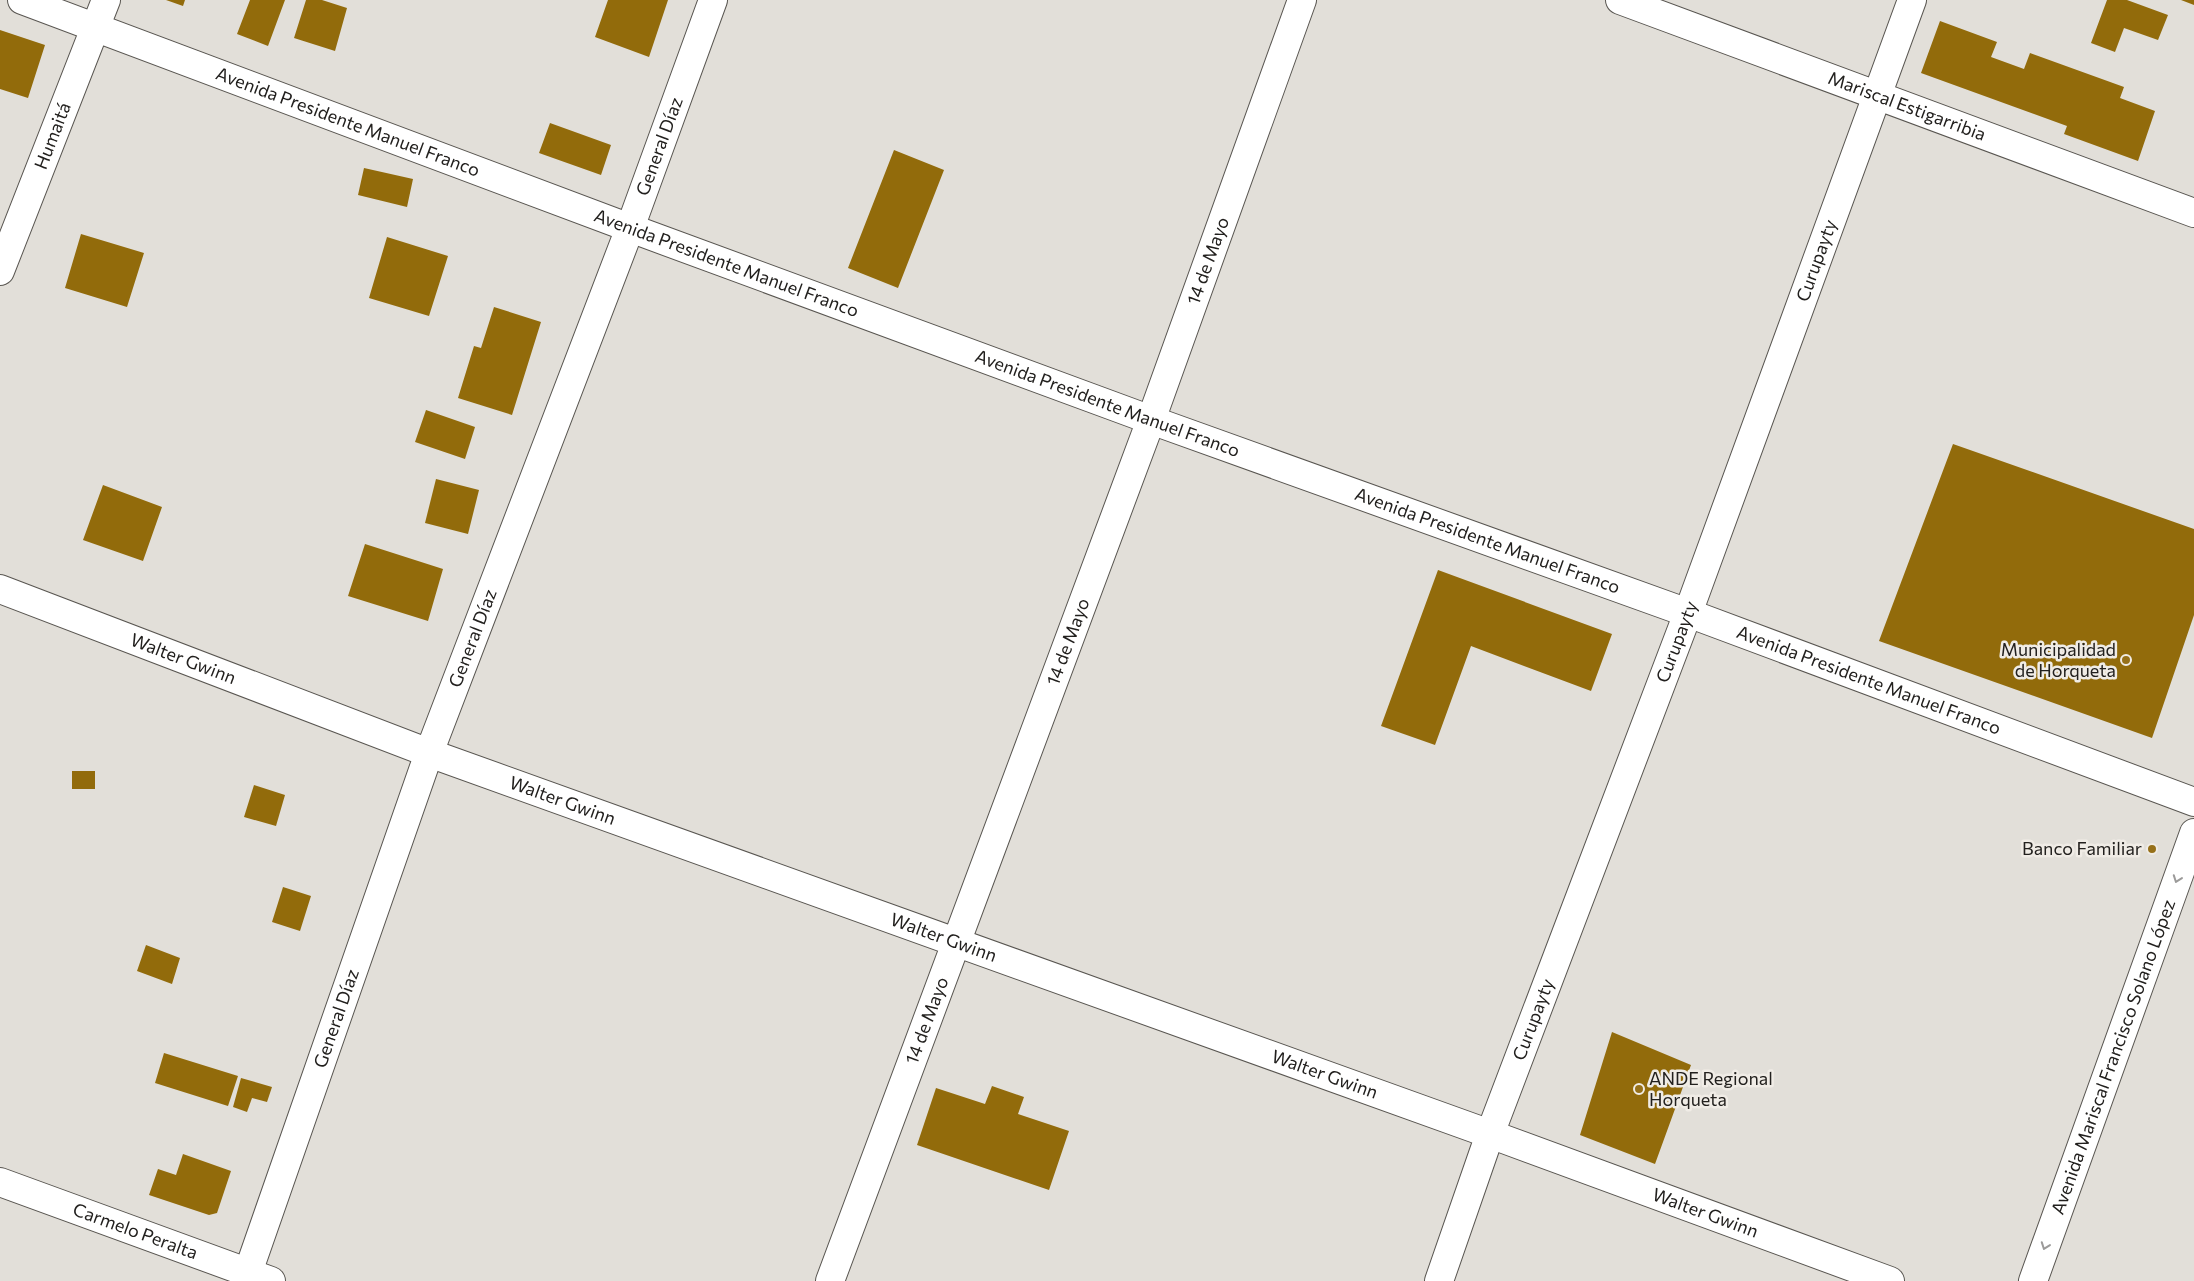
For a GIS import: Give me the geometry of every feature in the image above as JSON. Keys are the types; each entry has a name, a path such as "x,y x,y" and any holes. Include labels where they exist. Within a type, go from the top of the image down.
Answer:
{"street":[{"name":"Avenida Presidente Manuel Franco","path":"22,0 630,228 1151,420 1688,613 2194,802"},
{"name":"Humaitá","path":"0,271 106,0"},
{"name":"General Díaz","path":"254,1278 428,753 630,228 713,0"},
{"name":"14 de Mayo","path":"830,1281 1151,420 1302,0"},
{"name":"Mariscal Estigarribia","path":"1620,0 2194,213"},
{"name":"Curupayty","path":"1439,1281 1490,1134 1688,613 1912,0"},
{"name":"Walter Gwinn","path":"0,589 428,753 1490,1134 1890,1281"},
{"name":"Avenida Mariscal Francisco Solano López","path":"2033,1281 2194,833"},
{"name":"Carmelo Peralta","path":"0,1182 254,1278"}],"building":[{"path":"166,0 185,0 183,6"},
{"path":"250,0 285,0 268,46 237,34"},
{"path":"306,0 322,0 347,8 335,51 294,38"},
{"path":"608,0 668,0 649,57 595,37"},
{"path":"2107,0 2127,0 2168,15 2158,40 2124,28 2115,52 2091,43"},
{"path":"2181,0 2194,0 2194,5"},
{"path":"1940,21 1997,42 1991,57 2024,69 2030,53 2124,87 2120,98 2155,111 2138,161 2064,134 2067,126 1921,73"},
{"path":"0,30 45,45 28,98 0,89"},
{"path":"550,123 611,145 601,175 539,153"},
{"path":"894,150 944,170 898,288 848,268"},
{"path":"364,168 413,179 407,207 358,195"},
{"path":"81,234 144,253 127,307 65,288"},
{"path":"387,237 448,256 429,316 369,298"},
{"path":"494,307 541,322 512,415 458,398 474,346 481,348"},
{"path":"426,410 475,427 465,459 415,442"},
{"path":"1953,444 2194,529 2194,615 2152,738 1879,641"},
{"path":"436,479 479,490 468,534 425,523"},
{"path":"103,485 162,507 143,561 83,540"},
{"path":"365,544 443,569 428,621 348,596"},
{"path":"1438,570 1612,634 1591,691 1471,646 1435,745 1381,726"},
{"path":"72,771 95,771 95,789 72,789"},
{"path":"254,785 285,795 276,826 244,817"},
{"path":"283,887 311,896 300,931 272,922"},
{"path":"146,945 180,958 172,984 137,971"},
{"name":"ANDE Regional Horqueta","path":"1612,1032 1691,1065 1655,1164 1580,1135"},
{"path":"164,1053 238,1076 228,1106 155,1083"},
{"path":"241,1078 272,1087 267,1102 252,1098 247,1112 233,1107"},
{"path":"992,1086 1024,1097 1018,1114 1069,1131 1049,1190 917,1145 936,1088 985,1104"},
{"path":"183,1154 231,1171 217,1213 209,1215 149,1195 158,1169 176,1175"}],"place":[{"name":"Municipalidad de Horqueta","path":"2126,660"},
{"name":"Banco Familiar","path":"2152,849"},
{"name":"ANDE Regional Horqueta","path":"1639,1089"}]}
